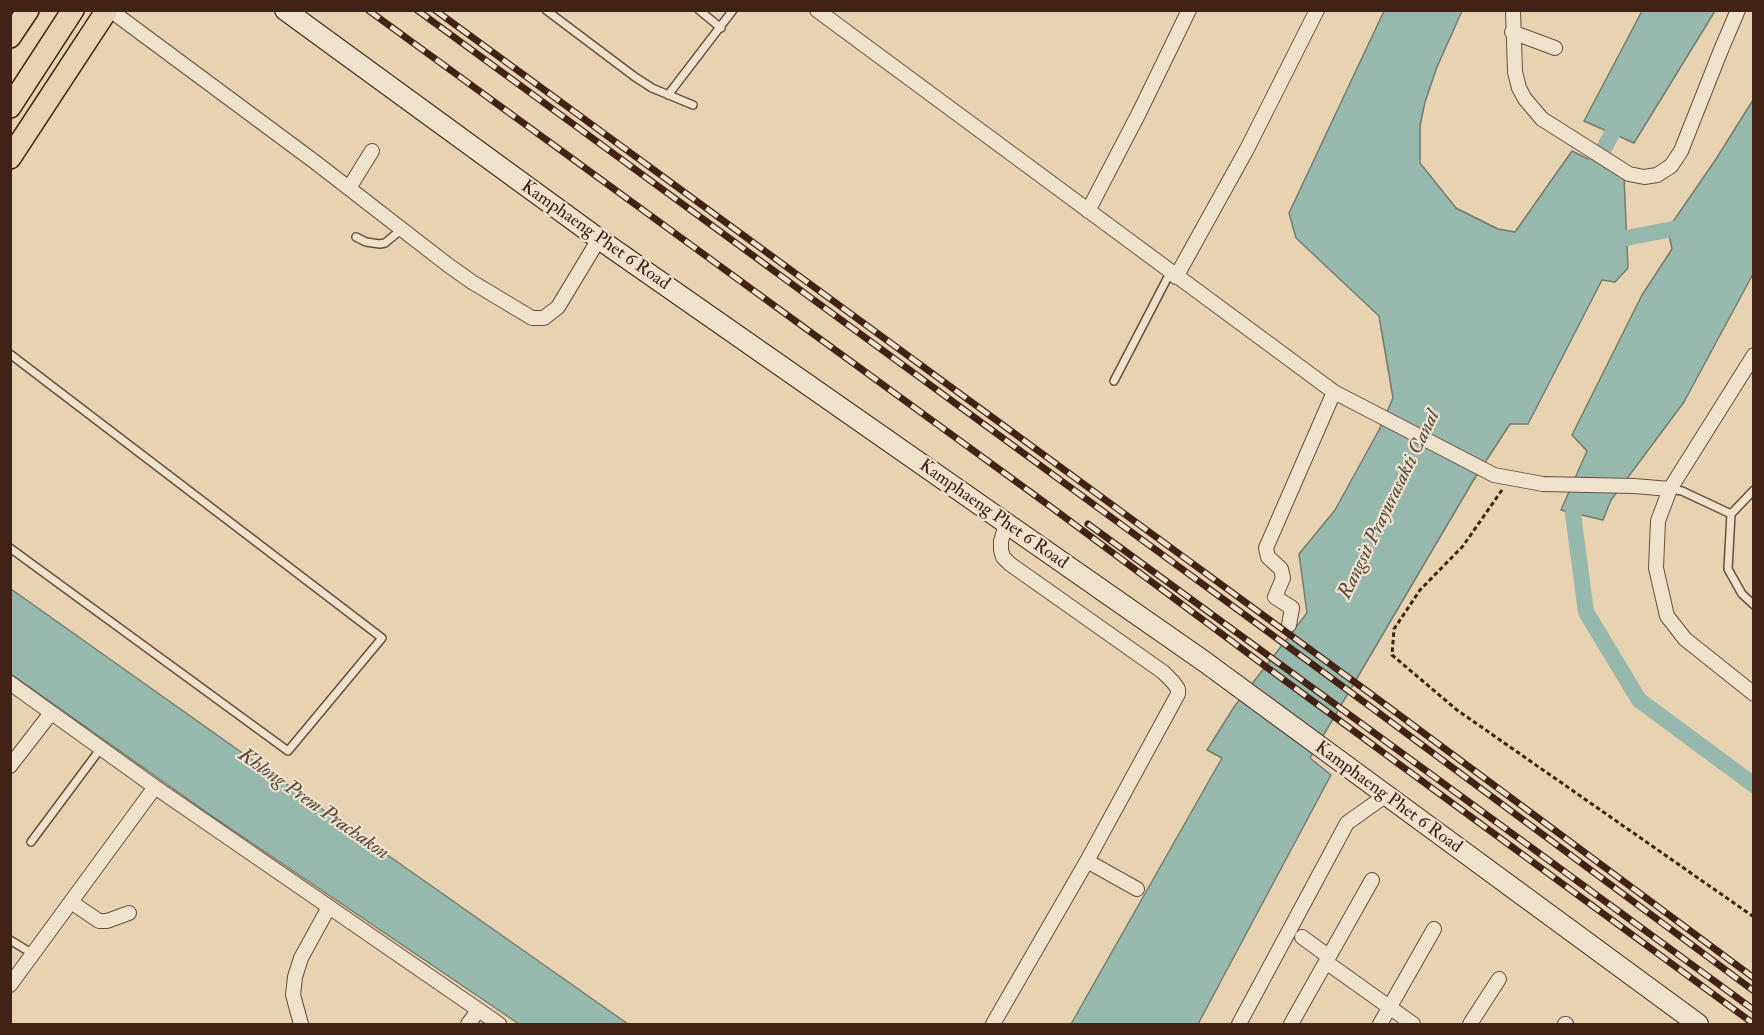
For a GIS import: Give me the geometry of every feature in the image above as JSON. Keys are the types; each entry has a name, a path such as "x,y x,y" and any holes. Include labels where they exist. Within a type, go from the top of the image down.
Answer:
{"main road":[{"path":"10,37 28,10"},
{"path":"10,107 73,10"},
{"path":"10,158 108,10"},
{"name":"Kamphaeng Phet 6 Road","path":"285,10 599,239 1204,662 1698,1024"}],"street":[{"path":"108,10 472,282 532,318 538,319 554,312 599,239"},
{"path":"817,10 1334,392 1494,475 1543,484 1670,489"},
{"path":"1088,211 1189,10"},
{"path":"1173,275 1247,149 1317,10"},
{"path":"1513,10 1515,72 1524,99 1542,118 1580,144 1629,174 1644,177 1657,175 1671,166 1681,151 1738,10"},
{"path":"1512,32 1554,48"},
{"path":"349,188 372,151"},
{"path":"1754,355 1670,489 1658,521 1656,568 1667,616 1685,639 1754,694"},
{"path":"1289,626 1292,608 1275,597 1283,578 1281,569 1268,557 1266,548 1334,392"},
{"path":"993,1024 1087,861 1178,694 1178,689 1173,682 1162,672 1010,564 1001,550 1006,524"},
{"path":"10,682 155,787 499,1024"},
{"path":"10,766 51,713"},
{"path":"10,985 155,787"},
{"path":"1239,1024 1347,823 1385,796"},
{"path":"1087,861 1137,889"},
{"path":"1291,1024 1372,880"},
{"path":"71,902 99,921 107,921 129,913"},
{"path":"301,1024 293,995 295,977 301,958 328,907"},
{"path":"1380,1024 1434,929"},
{"path":"1302,938 1413,1024"},
{"path":"1470,1024 1499,979"},
{"path":"468,1024 478,1011"}],"lane":[{"path":"546,10 635,77 668,95 693,105"},
{"path":"699,10 721,28"},
{"path":"668,95 733,10"},
{"path":"356,237 366,242 380,244 385,243 402,230"},
{"path":"1114,381 1173,275"},
{"path":"10,354 382,638 288,750 10,548"},
{"path":"1670,489 1682,491 1731,514"},
{"path":"1754,490 1731,514 1728,569 1742,594 1754,605"},
{"path":"31,842 100,748"},
{"path":"10,940 33,954"}],"path":[{"path":"1511,479 1462,546 1420,590 1394,629 1392,655 1457,710 1754,917"}],"water":[{"path":"1384,11 1462,11 1437,67 1425,102 1420,126 1420,163 1456,208 1498,229 1515,232 1572,151 1624,177 1628,268 1615,282 1602,280 1528,424 1510,424 1473,481 1310,758 1331,775 1198,1024 1071,1024 1222,758 1207,750 1234,707 1307,613 1299,554 1335,510 1379,430 1393,398 1379,316 1296,238 1289,213"},
{"path":"1642,11 1715,11 1634,143 1584,121"},
{"path":"1753,100 1753,274 1684,402 1611,500 1603,520 1561,510 1587,451 1572,435 1642,295 1672,249 1668,229"},
{"name":"Khlong Prem Prachakon","path":"11,589 628,1024 519,1024 209,814 11,674"}],"waterway":[{"name":"Rangsit Prayurasakti Canal","path":"1585,182 1622,116"},
{"path":"1605,242 1689,226"},
{"path":"1583,493 1573,514 1586,612 1639,700 1754,785"}],"railway":[{"path":"368,10 1051,507 1754,1024"},
{"path":"417,10 1364,702 1754,991"},
{"path":"435,10 1371,694 1754,978"},
{"path":"1088,524 1754,1010"}]}
